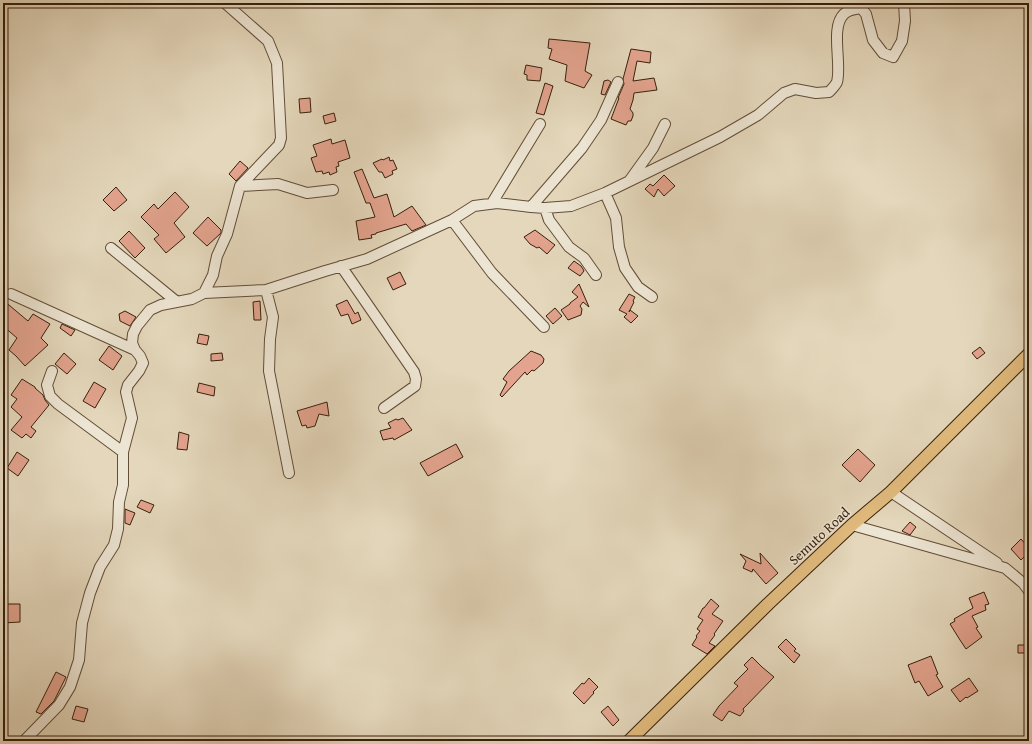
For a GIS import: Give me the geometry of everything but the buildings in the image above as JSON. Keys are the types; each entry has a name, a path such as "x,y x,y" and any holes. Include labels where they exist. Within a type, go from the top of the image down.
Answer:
{"main road":[{"name":"Semuto Road","path":"629,741 763,609 852,525 891,492 1029,354"}],"street":[{"path":"204,293 213,275 217,256 227,234 240,186 279,145 281,138 277,63 268,41 225,3"},
{"path":"24,741 59,705 70,687 79,660 82,623 90,593 100,567 114,545 118,529 119,502 123,485 123,452 132,418 126,392 128,385 139,371 143,363 132,343 133,334 141,320 150,310 161,305 192,299 204,293 266,290 367,259 452,220 474,206 497,202 545,208 571,206 605,193 720,137 758,115 784,93 795,89 829,92 836,84 838,70 837,28 843,15 850,10 861,8 866,14 873,40 882,53 893,57 902,41 905,21 904,3"},
{"path":"531,207 582,148 601,120 618,82"},
{"path":"492,203 540,124"},
{"path":"628,182 653,148 665,124"},
{"path":"240,186 278,184 307,193 333,190"},
{"path":"605,193 616,218 620,247 625,268 638,287 652,297"},
{"path":"545,208 549,220 569,247 584,258 596,275"},
{"path":"452,220 492,272 544,327"},
{"path":"111,248 177,302"},
{"path":"341,266 414,372 416,386 384,408"},
{"path":"266,290 273,317 270,339 270,371 289,473"},
{"path":"11,294 135,350"},
{"path":"52,371 47,385 50,396 58,404 123,452"},
{"path":"891,492 1005,568 1023,583 1029,591"},
{"path":"852,525 1005,568"}]}
